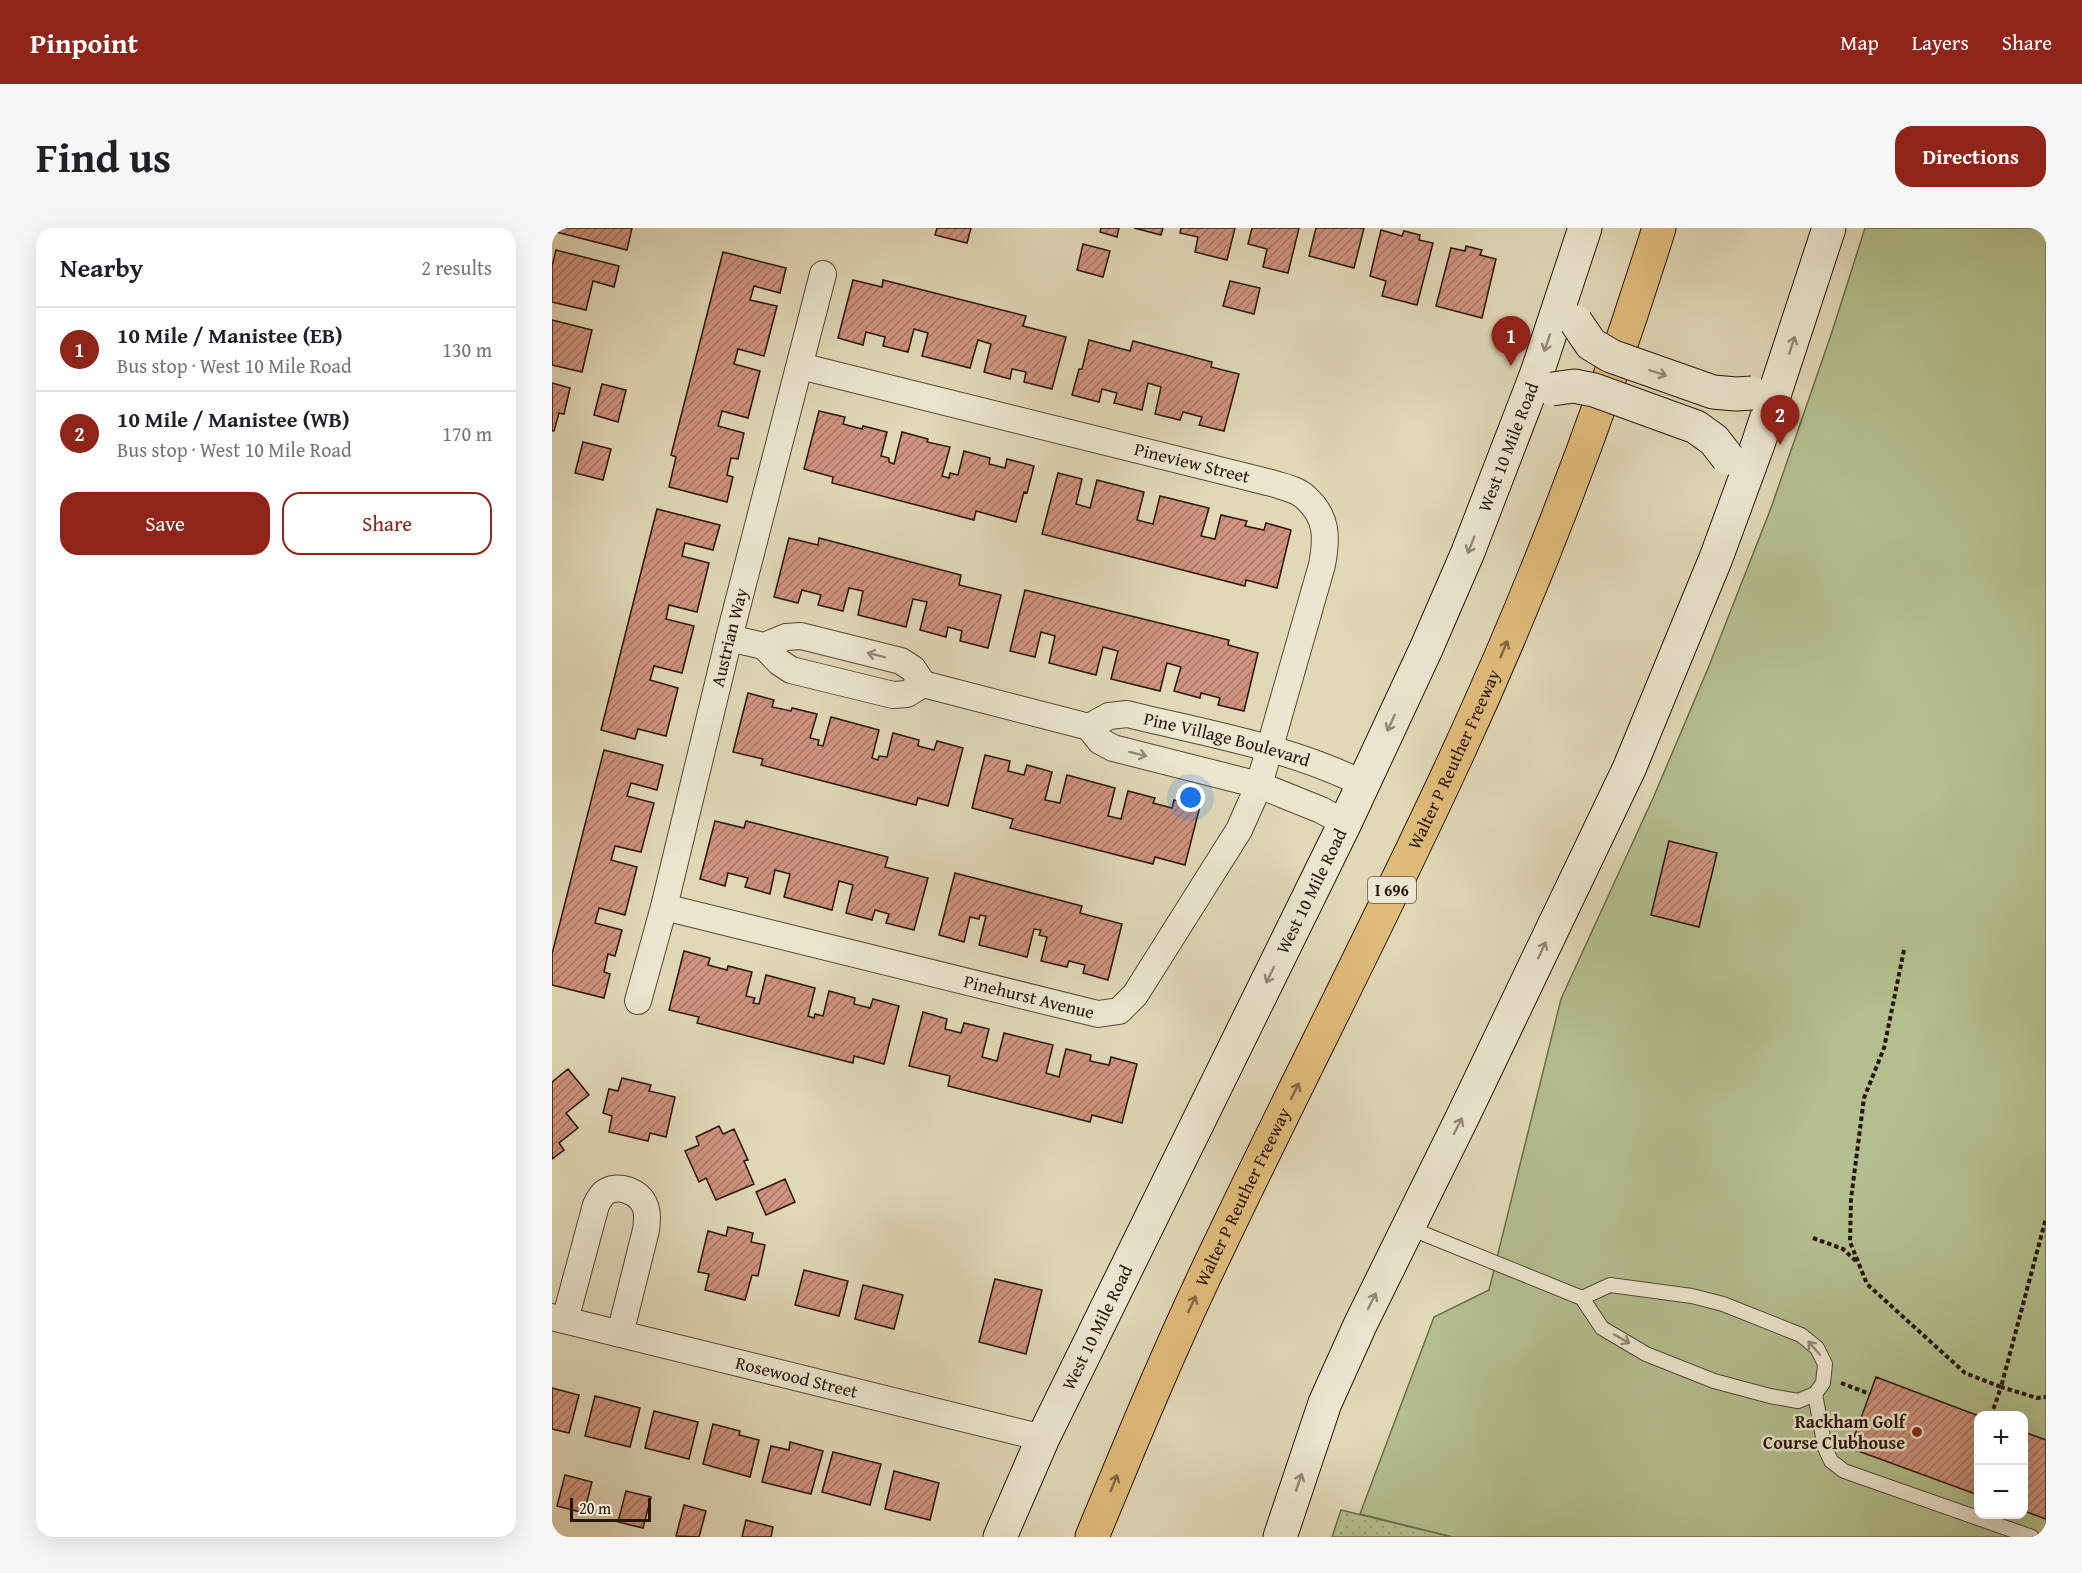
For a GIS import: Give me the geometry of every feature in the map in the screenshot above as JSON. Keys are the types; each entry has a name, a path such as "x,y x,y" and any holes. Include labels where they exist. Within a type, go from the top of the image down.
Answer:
{"highway":[{"name":"Walter P Reuther Freeway","path":"1092,1537 1168,1356 1218,1248 1410,855 1487,689 1568,487 1613,366 1659,228"}],"main road":[{"name":"West 10 Mile Road","path":"1000,1537 1042,1438 1345,823 1426,649 1468,552 1523,410 1585,228"},
{"path":"1280,1537 1325,1403 1361,1323 1629,769 1716,558 1737,501 1766,388 1829,228"},
{"path":"1568,282 1569,300 1576,322 1591,344 1611,356 1713,392 1736,394 1766,388"},
{"path":"1523,410 1542,393 1574,386 1594,390 1696,427 1714,440 1728,458 1737,501"}],"street":[{"name":"Austrian Way","path":"638,1001 664,907 729,638 823,274"},
{"name":"Pineview Street","path":"800,366 1275,483 1304,496 1321,517 1327,540 1322,565 1264,768"},
{"path":"729,638 764,646 786,638 801,636 901,661 913,669 923,684 907,694 893,695 791,670 779,662 764,646"},
{"name":"Pine Village Boulevard","path":"923,684 1089,727 1100,741 1113,748 1264,768 1339,772 1363,784"},
{"name":"Pine Village Boulevard","path":"1089,727 1109,716 1127,714 1264,768 1321,810 1345,823"},
{"name":"Pinehurst Avenue","path":"664,907 1098,1014 1119,1011 1135,996 1233,840 1264,768"},
{"path":"559,1319 596,1205 602,1194 611,1189 627,1191 636,1194 645,1206 647,1218 620,1334"},
{"name":"Rosewood Street","path":"559,1319 1042,1438"}],"lane":[{"path":"1407,1227 1582,1298 1602,1328 1646,1354 1714,1381 1798,1401 1819,1388"},
{"path":"1582,1298 1610,1284 1692,1296 1722,1304 1801,1335 1817,1348 1825,1364 1819,1388 1825,1448 1832,1461 1844,1470 2032,1537"}],"path":[{"path":"1904,950 1884,1048 1864,1098 1851,1199 1850,1242 1867,1284 1965,1373 2037,1398 2046,1396"},
{"path":"1993,1411 2046,1218"},
{"path":"1813,1238 1843,1249 1858,1263"},
{"path":"1819,1388 1841,1383 1870,1394"}],"green space":[{"path":"1865,228 2046,228 2046,1537 1452,1537 1360,1514 1434,1317 1489,1290 1561,999 1654,796 1709,666 1771,508 1831,335"},
{"path":"1341,1510 1452,1537 1332,1537"}],"building":[{"path":"552,228 632,228 627,250 552,231"},
{"path":"937,228 971,228 967,243 935,235"},
{"path":"1101,228 1119,228 1117,237 1100,232"},
{"path":"1134,228 1163,228 1161,235"},
{"path":"1181,228 1235,228 1227,260 1195,252 1198,237 1180,233"},
{"path":"1252,228 1299,228 1288,273 1263,267 1267,249 1248,244"},
{"path":"1316,228 1364,228 1354,268 1309,256"},
{"path":"1381,230 1402,236 1404,231 1420,235 1419,240 1433,243 1417,305 1382,296 1386,281 1370,276"},
{"path":"1083,244 1110,251 1103,277 1077,270"},
{"path":"1466,246 1482,250 1480,255 1496,259 1482,318 1436,306 1451,248 1465,251"},
{"path":"556,250 619,266 614,287 593,281 586,310 552,302 552,266"},
{"path":"723,252 786,268 780,293 754,286 750,300 777,306 764,356 738,349 734,364 760,371 748,418 722,411 718,426 744,433 738,459 731,458 727,475 733,477 727,502 669,487 676,457 671,455"},
{"path":"853,280 882,287 883,280 1026,316 1023,326 1066,337 1052,389 1024,382 1026,372 1012,369 1010,379 984,372 991,344 978,340 970,368 922,356 928,333 914,329 908,352 883,346 885,337 866,332 863,345 838,338"},
{"path":"1230,281 1260,288 1254,314 1223,306"},
{"path":"552,320 592,330 582,372 552,365"},
{"path":"1089,340 1130,351 1133,341 1212,362 1211,367 1239,374 1224,431 1199,425 1202,417 1183,412 1180,420 1155,414 1161,387 1148,383 1142,410 1114,403 1117,393 1102,389 1099,402 1072,395 1079,369 1082,369"},
{"path":"552,383 570,388 564,414 559,413 554,431 552,431"},
{"path":"602,384 626,390 618,422 594,415"},
{"path":"819,411 845,417 843,424 887,432 881,456 889,458 889,462 894,464 902,432 928,439 927,442 950,447 942,476 949,478 950,473 958,475 964,451 990,458 989,464 1005,468 1007,459 1034,466 1016,522 976,511 974,520 832,483 833,477 804,469"},
{"path":"583,442 611,449 603,480 575,473"},
{"path":"1058,473 1082,479 1076,504 1090,508 1097,480 1144,492 1137,520 1153,524 1160,496 1209,508 1201,536 1215,539 1221,515 1247,521 1245,526 1264,530 1266,523 1291,530 1277,588 1246,580 1245,586 1042,534"},
{"path":"657,509 720,525 713,550 685,543 682,556 709,563 697,612 669,605 666,619 694,626 682,673 654,666 650,680 678,688 666,736 638,729 635,739 601,730"},
{"path":"789,538 818,545 819,538 961,575 959,585 1001,595 988,648 960,641 962,631 948,627 946,637 920,630 927,602 913,599 906,627 858,615 863,591 849,588 843,611 818,605 821,595 802,590 798,603 774,597"},
{"path":"1025,590 1229,640 1228,645 1258,653 1244,711 1218,705 1220,698 1201,693 1200,698 1174,691 1181,667 1167,663 1160,691 1111,679 1118,651 1103,647 1096,675 1049,663 1055,636 1041,632 1035,657 1010,651"},
{"path":"748,693 774,700 772,707 791,711 792,708 817,714 810,738 819,740 818,745 823,746 831,717 879,730 872,758 878,760 879,756 887,757 893,733 919,740 918,746 934,750 937,741 963,748 948,806 918,798 916,805 761,765 763,759 733,752"},
{"path":"604,750 663,765 657,790 631,783 627,796 654,803 641,852 615,846 611,860 637,867 625,915 599,908 595,923 622,930 615,956 608,954 604,972 610,974 604,998 552,985 552,954"},
{"path":"985,755 1010,761 1008,771 1024,775 1027,765 1052,772 1045,800 1060,803 1067,775 1115,788 1108,816 1121,819 1128,791 1155,798 1153,803 1172,808 1174,800 1200,806 1185,865 1155,857 1153,864 1010,828 1013,819 972,808"},
{"path":"715,821 744,828 746,821 888,857 885,867 928,878 914,930 886,923 889,914 875,910 872,920 846,913 853,885 839,881 832,910 784,897 790,874 775,870 770,894 745,887 748,878 728,873 725,886 700,879"},
{"path":"1669,841 1717,853 1699,927 1651,915"},
{"path":"955,873 1082,906 1080,913 1122,924 1108,980 1083,973 1085,965 1069,961 1067,967 1041,961 1047,937 1039,935 1041,930 1034,929 1027,957 979,945 986,916 980,915 979,919 970,917 964,942 939,935"},
{"path":"684,951 710,958 708,965 727,970 728,966 752,972 746,996 755,998 753,1003 759,1004 766,975 815,988 808,1016 814,1018 815,1014 823,1016 829,991 855,998 854,1004 870,1008 873,999 899,1006 884,1064 854,1056 853,1063 697,1023 699,1017 669,1010"},
{"path":"923,1012 947,1019 945,1029 961,1033 964,1023 989,1029 982,1057 997,1061 1004,1033 1053,1045 1046,1073 1059,1077 1066,1049 1091,1055 1090,1061 1109,1065 1111,1057 1137,1064 1122,1123 1092,1115 1090,1122 948,1086 950,1076 909,1066"},
{"path":"568,1069 589,1095 566,1113 578,1128 559,1143 564,1150 552,1159 552,1082"},
{"path":"622,1078 651,1085 649,1091 675,1097 666,1137 650,1133 648,1141 609,1132 612,1116 603,1113 609,1089 618,1091"},
{"path":"719,1126 723,1134 734,1129 748,1160 744,1161 754,1184 716,1200 706,1178 699,1182 685,1151 699,1145 696,1137"},
{"path":"785,1179 795,1202 766,1215 756,1192"},
{"path":"728,1227 753,1233 751,1242 765,1245 758,1276 752,1275 745,1300 705,1290 709,1274 698,1272 708,1231 726,1236"},
{"path":"804,1270 848,1281 839,1316 795,1305"},
{"path":"995,1279 1042,1290 1026,1354 979,1342"},
{"path":"863,1285 903,1295 894,1329 855,1319"},
{"name":"Rackham Golf Course Clubhouse","path":"1876,1377 1974,1414 1974,1494 1850,1448"},
{"path":"552,1388 579,1395 569,1433 552,1429"},
{"path":"595,1396 640,1408 630,1447 585,1436"},
{"path":"654,1411 698,1422 689,1459 645,1448"},
{"path":"713,1424 740,1431 739,1435 759,1440 750,1477 703,1464"},
{"path":"2028,1433 2046,1440 2046,1519 2028,1512"},
{"path":"790,1442 823,1451 811,1494 762,1482 771,1446 789,1450"},
{"path":"833,1452 881,1464 870,1505 822,1492"},
{"path":"894,1471 939,1483 930,1520 885,1509"},
{"path":"565,1475 592,1482 584,1513 557,1506"},
{"path":"626,1491 651,1497 643,1528 618,1522"},
{"path":"684,1505 706,1511 699,1537 676,1536"},
{"path":"746,1520 773,1527 771,1537 742,1537"}],"place":[{"name":"10 Mile / Manistee (EB)","path":"1511,366"},
{"name":"10 Mile / Manistee (WB)","path":"1780,445"},
{"name":"Rackham Golf Course Clubhouse","path":"1917,1432"}]}
